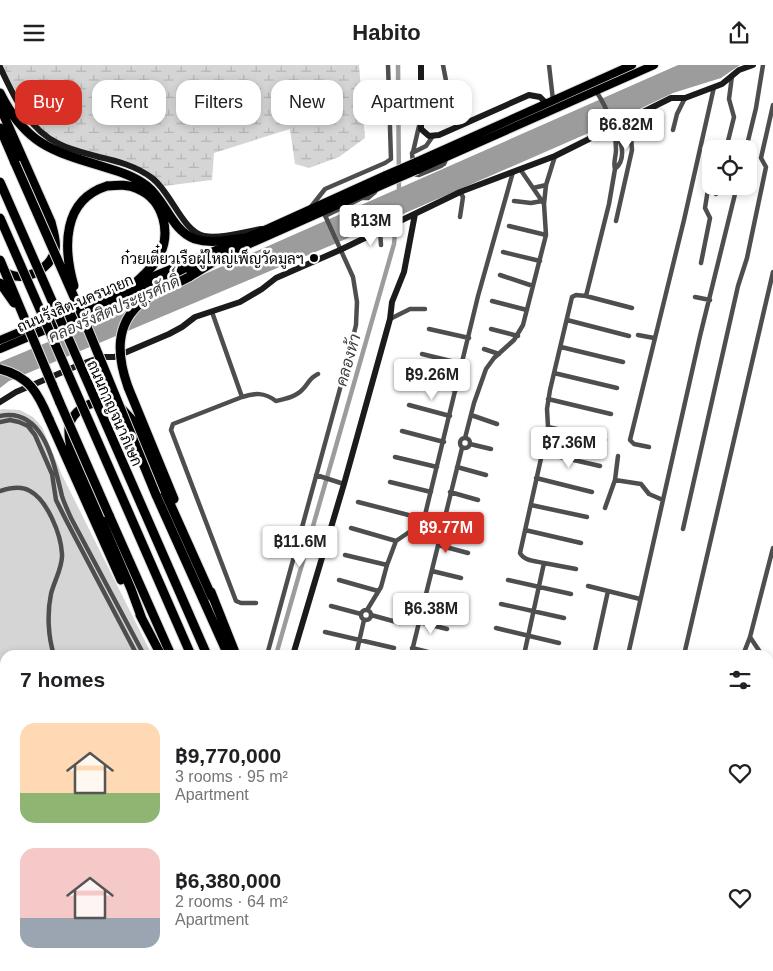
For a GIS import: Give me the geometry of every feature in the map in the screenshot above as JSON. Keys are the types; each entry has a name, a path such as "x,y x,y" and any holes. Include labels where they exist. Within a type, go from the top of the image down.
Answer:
{"highway":[{"path":"0,93 14,119 39,142 73,157 120,171 147,186 159,198 180,228 191,237 212,242 244,238"},
{"path":"0,107 51,222 56,241 55,250 51,258 45,266 34,274 24,277 11,275 0,268"},
{"path":"0,128 85,323 156,495 233,650"},
{"name":"ถนนกาญจนาภิเษก","path":"0,182 205,650"},
{"path":"85,323 70,268 68,239 71,219 79,203 95,189 107,186 129,186 139,189 156,203 164,223 165,235 159,256 148,271 132,286"},
{"name":"ถนนกาญจนาภิเษก","path":"0,218 189,650"},
{"path":"226,650 214,613 212,597 205,575 128,387 119,356 124,326 142,302 189,277 228,253"},
{"path":"0,260 168,650"},
{"path":"0,283 32,337"},
{"path":"0,369 11,371 27,382 41,400 126,590 158,650"},
{"path":"142,619 132,589 71,449 70,423 77,412 88,404 114,403 133,421 212,597"}],"main road":[{"name":"ถนนรังสิต-นครนายก","path":"0,340 269,228 349,192 387,179 550,101 632,65"},
{"name":"ถนนรังสิต-นครนายก","path":"416,166 448,155 597,93 654,65"},
{"name":"ถนนรังสิต-นครนายก","path":"0,349 228,253 325,215 387,179"}],"street":[{"path":"308,210 325,189 391,159 388,65"},
{"path":"421,65 421,80"},
{"path":"444,65 447,80"},
{"path":"421,125 421,129 426,135 439,135 529,95 550,101 549,65"},
{"path":"0,402 16,392 79,365 101,357 114,357 169,334 195,317 240,302 262,289 276,277 393,225 460,192 555,155 612,126 630,124 639,114 658,103 671,98 686,98 722,84 732,75 752,65"},
{"path":"748,140 763,65"},
{"path":"0,67 23,113 39,131 65,147 122,163 150,177 164,189 188,227 194,232 203,236 213,236 269,228"},
{"path":"728,140 734,117 730,103 732,75"},
{"path":"649,447 634,444 630,440 682,228 714,87"},
{"path":"586,296 605,221 615,169 619,166 623,149 597,93"},
{"path":"673,130 677,114 686,98"},
{"path":"683,529 738,285 747,258 766,167 761,158 773,105"},
{"path":"734,117 741,119"},
{"path":"616,221 632,150 630,124"},
{"path":"419,125 411,157 414,174 444,164 448,155"},
{"path":"413,151 426,146 433,136"},
{"path":"420,650 412,648 462,448 460,441 465,438 483,375 490,363 518,335 523,325 546,235 543,203 555,155"},
{"path":"268,650 318,476 356,325 357,313 353,277 325,215 368,198 391,184 385,163"},
{"path":"520,169 543,203"},
{"path":"361,614 367,610 382,583 396,541 418,527 424,519 478,296 512,172"},
{"path":"344,181 349,192"},
{"path":"533,188 546,185"},
{"path":"460,192 463,197 460,217"},
{"path":"700,263 710,218 705,208 707,195"},
{"path":"629,650 735,195"},
{"path":"514,201 543,203"},
{"path":"294,650 390,319 392,302 404,271 412,215"},
{"path":"509,226 546,235"},
{"path":"380,231 381,245"},
{"path":"503,252 540,261"},
{"path":"685,650 773,272"},
{"path":"500,275 533,286"},
{"path":"576,569 525,559 521,555 548,427 548,399 572,297 576,295 586,296 632,307"},
{"path":"695,297 710,300"},
{"path":"492,301 527,309"},
{"path":"390,319 410,309 425,309"},
{"path":"212,312 242,397"},
{"path":"567,321 628,336"},
{"path":"429,329 469,338"},
{"path":"491,329 518,335"},
{"path":"638,335 654,338"},
{"path":"560,347 623,362"},
{"path":"484,349 499,354"},
{"path":"422,354 463,364"},
{"path":"554,373 617,388"},
{"path":"256,603 236,601 171,430 174,425 242,397 260,393 276,401 291,397 302,390 310,378 318,374"},
{"path":"415,379 456,390"},
{"path":"548,399 611,414"},
{"path":"409,405 450,416"},
{"path":"0,416 10,414 21,416 32,422 40,433 57,473 62,498 71,518 141,650"},
{"path":"471,415 497,423"},
{"path":"0,422 10,420 19,422 28,426 35,435 52,474 56,500 134,650"},
{"path":"548,427 605,440"},
{"path":"402,431 444,442"},
{"path":"465,438 469,440 470,444 491,449"},
{"path":"462,448 468,448 470,444"},
{"path":"543,453 600,466"},
{"path":"605,508 615,480 618,456"},
{"path":"395,457 437,467"},
{"path":"457,467 486,475"},
{"path":"318,476 343,483"},
{"path":"536,479 592,492"},
{"path":"615,480 641,484 649,493 663,500"},
{"path":"390,482 431,492"},
{"path":"0,491 18,487 28,490 40,498 54,523 60,541 62,555 51,594 49,615 49,637 53,650"},
{"path":"450,492 478,500"},
{"path":"358,502 424,519"},
{"path":"531,505 587,517"},
{"path":"66,520 71,518"},
{"path":"444,519 473,527"},
{"path":"351,527 396,541"},
{"path":"525,530 581,543"},
{"path":"438,545 468,553"},
{"path":"745,650 773,548"},
{"path":"345,555 387,565"},
{"path":"525,650 544,563"},
{"path":"432,571 461,578"},
{"path":"339,580 378,591"},
{"path":"508,580 571,594"},
{"path":"588,586 640,599"},
{"path":"595,650 608,591"},
{"path":"425,597 454,604"},
{"path":"501,604 564,618"},
{"path":"112,609 117,606"},
{"path":"332,606 361,614"},
{"path":"367,610 371,615 400,623"},
{"path":"357,650 364,620 361,614"},
{"path":"364,620 369,619 371,615"},
{"path":"419,622 447,629"},
{"path":"496,628 559,643"},
{"path":"325,631 394,648"},
{"path":"750,637 759,650"}],"green space":[{"path":"1,65 359,65 360,80 353,80 353,125 364,125 365,138 339,157 309,168 295,164 290,129 214,153 212,180 164,186 146,172 53,140 37,125 82,125 82,80 15,80 15,94"},
{"path":"0,410 20,410 33,417 42,427 62,475 150,650 0,650"}],"shaded area":[{"path":"678,65 740,65 721,78 673,93 600,128 332,245 9,381 0,388 0,362 96,322"}],"waterway":[{"name":"คลองห้า","path":"398,65 399,191"},
{"name":"คลองห้า","path":"277,650 394,244 397,211"}],"place":[{"name":"ก๋วยเตี๋ยวเรือผู้ใหญ่เพ็ญวัดมูลฯ","path":"314,258"}],"water label":[{"name":"คลองรังสิตประยูรศักดิ์","path":"114,309"}]}
